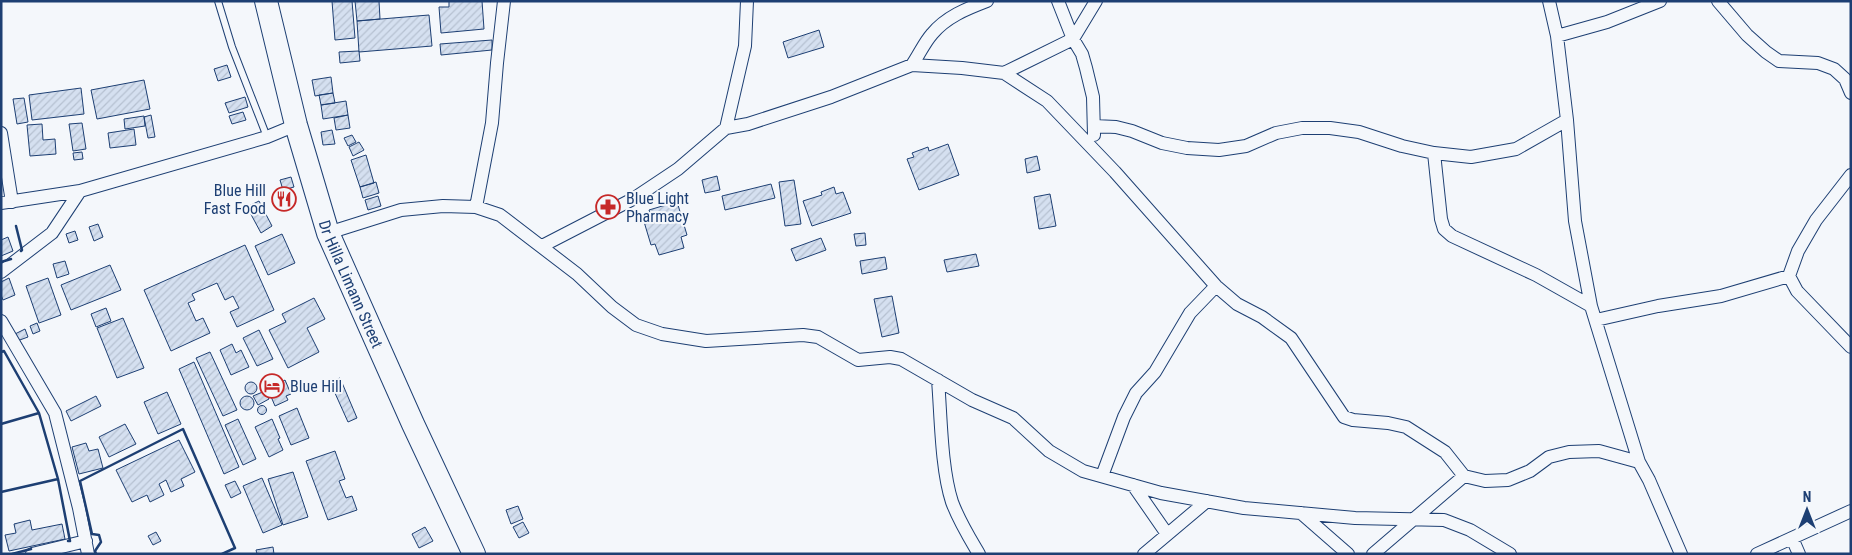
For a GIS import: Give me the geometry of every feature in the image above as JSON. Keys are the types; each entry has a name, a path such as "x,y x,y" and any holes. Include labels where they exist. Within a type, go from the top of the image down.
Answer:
{"highway":[{"name":"Dr Hilla Limann Street","path":"266,1 296,125 328,233 413,424 474,554"}],"street":[{"path":"476,208 492,123 504,1"},
{"path":"726,128 745,46 747,1"},
{"path":"912,64 931,35 942,24 956,14 987,1"},
{"path":"1058,1 1073,39 1082,54 1093,97 1093,148"},
{"path":"1004,73 1073,39 1096,1"},
{"path":"1549,1 1557,36 1567,120 1574,221 1591,306 1639,462 1649,480 1681,554"},
{"path":"1557,36 1607,22 1660,1"},
{"path":"1718,1 1747,35 1766,52 1779,61 1818,63 1834,69 1848,78 1851,94"},
{"path":"542,246 633,199 678,169 726,128 748,124 831,97 912,64 1004,73 1047,101 1093,148 1216,286 1237,304 1262,317 1290,338 1344,417 1353,420 1406,426 1445,452 1464,476 1485,481 1508,480 1530,471 1549,457 1569,452 1599,451 1639,462"},
{"path":"1094,126 1116,127 1162,143 1187,148 1219,150 1246,146 1276,134 1302,128 1330,128 1359,132 1402,146 1434,153 1471,157 1516,149 1567,120"},
{"path":"1,133 7,203 80,191 267,137 296,125"},
{"path":"1434,153 1441,219 1444,228 1452,236 1536,275 1591,306"},
{"path":"1851,175 1816,220 1798,251 1789,276 1797,292 1851,347"},
{"path":"1,272 52,233 80,191"},
{"path":"328,233 402,210 442,206 476,208 500,215 577,274 612,307 636,325 662,334 706,341 773,336 803,335 818,337 858,360 890,357 901,359 972,400 1013,418 1049,451 1083,471 1160,493 1244,508 1355,518 1444,520 1470,530 1510,554"},
{"path":"1596,320 1658,306 1721,296 1789,276"},
{"path":"1102,476 1124,417 1136,392 1155,372 1190,313 1216,286"},
{"path":"1,321 55,413 87,548 32,554"},
{"path":"938,380 943,447 952,502 963,527 979,554"},
{"path":"1373,554 1464,476"},
{"path":"1134,485 1167,534"},
{"path":"1144,554 1207,501"},
{"path":"1757,554 1851,511"},
{"path":"1301,513 1348,554"},
{"path":"1792,538 1799,554"}],"lane":[{"path":"218,1 232,47 267,137"}],"building":[{"path":"332,1 352,1 355,38 335,40"},
{"path":"355,1 379,1 380,19 357,21"},
{"path":"449,1 482,1 484,29 441,33 439,7 449,7"},
{"path":"429,15 432,46 359,52 357,21"},
{"path":"819,30 824,47 788,58 783,42"},
{"path":"492,40 492,50 441,55 440,44"},
{"path":"359,51 360,61 340,63 339,52"},
{"path":"227,65 231,77 218,81 214,69"},
{"path":"331,77 333,93 315,96 312,80"},
{"path":"144,80 150,109 97,119 91,90"},
{"path":"81,88 84,114 32,120 29,95"},
{"path":"333,93 335,103 321,105 319,95"},
{"path":"245,97 248,107 229,113 225,103"},
{"path":"24,98 28,122 17,124 13,99"},
{"path":"346,101 348,115 323,119 321,105"},
{"path":"243,112 246,120 232,124 229,116"},
{"path":"151,115 155,137 148,138 144,117"},
{"path":"348,115 350,128 336,130 334,118"},
{"path":"144,116 145,126 125,129 124,119"},
{"path":"82,123 86,149 73,151 69,124"},
{"path":"42,124 43,140 55,139 56,154 30,156 27,125"},
{"path":"134,129 136,145 110,148 108,133"},
{"path":"332,130 335,144 323,145 321,132"},
{"path":"352,135 356,142 348,146 344,138"},
{"path":"359,142 364,150 353,156 349,147"},
{"path":"948,144 959,175 919,190 907,159 914,157 912,153 928,147 929,151"},
{"path":"82,152 83,159 74,160 73,153"},
{"path":"366,155 374,183 360,187 351,160"},
{"path":"1037,156 1040,170 1027,173 1025,159"},
{"path":"717,176 720,190 705,193 702,180"},
{"path":"291,177 294,187 283,190 280,180"},
{"path":"794,180 801,224 785,226 779,182"},
{"path":"376,182 379,193 363,198 360,187"},
{"path":"771,184 775,198 725,210 722,196"},
{"path":"834,187 836,194 843,192 851,213 812,226 803,201 822,195 821,192"},
{"path":"1050,194 1056,226 1039,229 1034,197"},
{"path":"378,196 381,206 368,210 365,200"},
{"path":"259,201 272,226 261,233 247,207"},
{"path":"669,204 670,207 678,205 687,235 681,237 684,248 659,255 655,244 651,245 642,215 650,213 649,210"},
{"path":"98,224 103,237 94,241 89,227"},
{"path":"75,231 78,240 69,243 66,234"},
{"path":"865,233 866,245 856,246 854,234"},
{"path":"282,234 295,263 268,275 255,246"},
{"path":"8,237 13,251 1,256 1,240"},
{"path":"821,238 826,250 796,261 791,249"},
{"path":"245,245 274,310 237,327 230,312 239,308 233,296 225,300 217,283 192,294 195,300 188,303 196,321 203,318 210,333 171,351 144,290"},
{"path":"976,254 979,266 947,272 944,260"},
{"path":"885,257 887,269 862,274 860,261"},
{"path":"65,261 69,274 57,278 53,264"},
{"path":"110,265 121,290 71,310 61,285"},
{"path":"9,278 15,295 3,300 1,282"},
{"path":"48,278 61,315 39,323 26,286"},
{"path":"892,296 899,333 882,337 874,299"},
{"path":"314,298 325,319 307,328 319,352 288,368 269,330 286,322 282,314"},
{"path":"106,308 111,321 96,327 91,314"},
{"path":"123,318 144,368 117,378 97,328"},
{"path":"37,323 40,331 33,334 30,326"},
{"path":"25,329 28,337 17,341 15,334"},
{"path":"259,330 273,359 257,366 243,338"},
{"path":"232,344 236,353 241,350 249,367 231,375 220,350"},
{"path":"210,352 237,410 223,416 196,358"},
{"path":"194,362 239,467 224,474 179,369"},
{"path":"276,375 280,383 285,380 291,394 286,396 288,400 275,406 264,380"},
{"path":"340,378 357,418 348,422 330,382"},
{"path":"251,382 257,388 251,394 245,388"},
{"path":"265,391 269,399 258,405 253,396"},
{"path":"167,392 181,424 158,434 144,402"},
{"path":"96,396 101,406 71,421 66,411"},
{"path":"244,396 250,396 254,403 250,410 244,410 240,406 240,400"},
{"path":"262,406 266,410 262,414 258,410"},
{"path":"297,408 309,438 291,445 279,416"},
{"path":"238,419 256,459 243,465 225,425"},
{"path":"272,419 283,450 269,457 255,427"},
{"path":"125,424 136,444 109,457 99,437"},
{"path":"179,440 195,472 181,479 184,486 171,492 166,480 159,484 164,495 150,502 147,495 132,502 116,470"},
{"path":"86,443 89,451 98,449 103,468 79,474 72,447"},
{"path":"335,451 345,479 339,481 346,498 352,496 357,510 328,520 306,461"},
{"path":"293,472 308,517 283,525 268,479"},
{"path":"262,478 282,525 263,533 243,486"},
{"path":"235,481 241,493 231,498 225,485"},
{"path":"518,506 523,519 511,524 506,510"},
{"path":"30,520 32,530 62,524 65,539 9,551 5,535 16,533 14,524"},
{"path":"523,522 529,533 519,538 513,527"},
{"path":"425,527 433,541 419,548 412,534"},
{"path":"156,532 161,541 153,545 148,536"},
{"path":"273,547 274,554 257,554 256,550"}],"wall":[{"path":"16,226 21,251"},
{"path":"1,262 11,259"},
{"path":"1,352 4,351 39,413 1,424"},
{"path":"1,492 58,479 39,413"},
{"path":"96,554 95,551 101,542 99,535 92,534 80,481 183,429 235,548 222,554"},
{"path":"58,479 70,541 68,541"},
{"path":"12,554 31,549"}],"place":[{"name":"Blue Hill Fast Food","path":"284,199"},
{"name":"Blue Light Pharmacy","path":"608,207"},
{"name":"Blue Hill","path":"272,386"}]}
